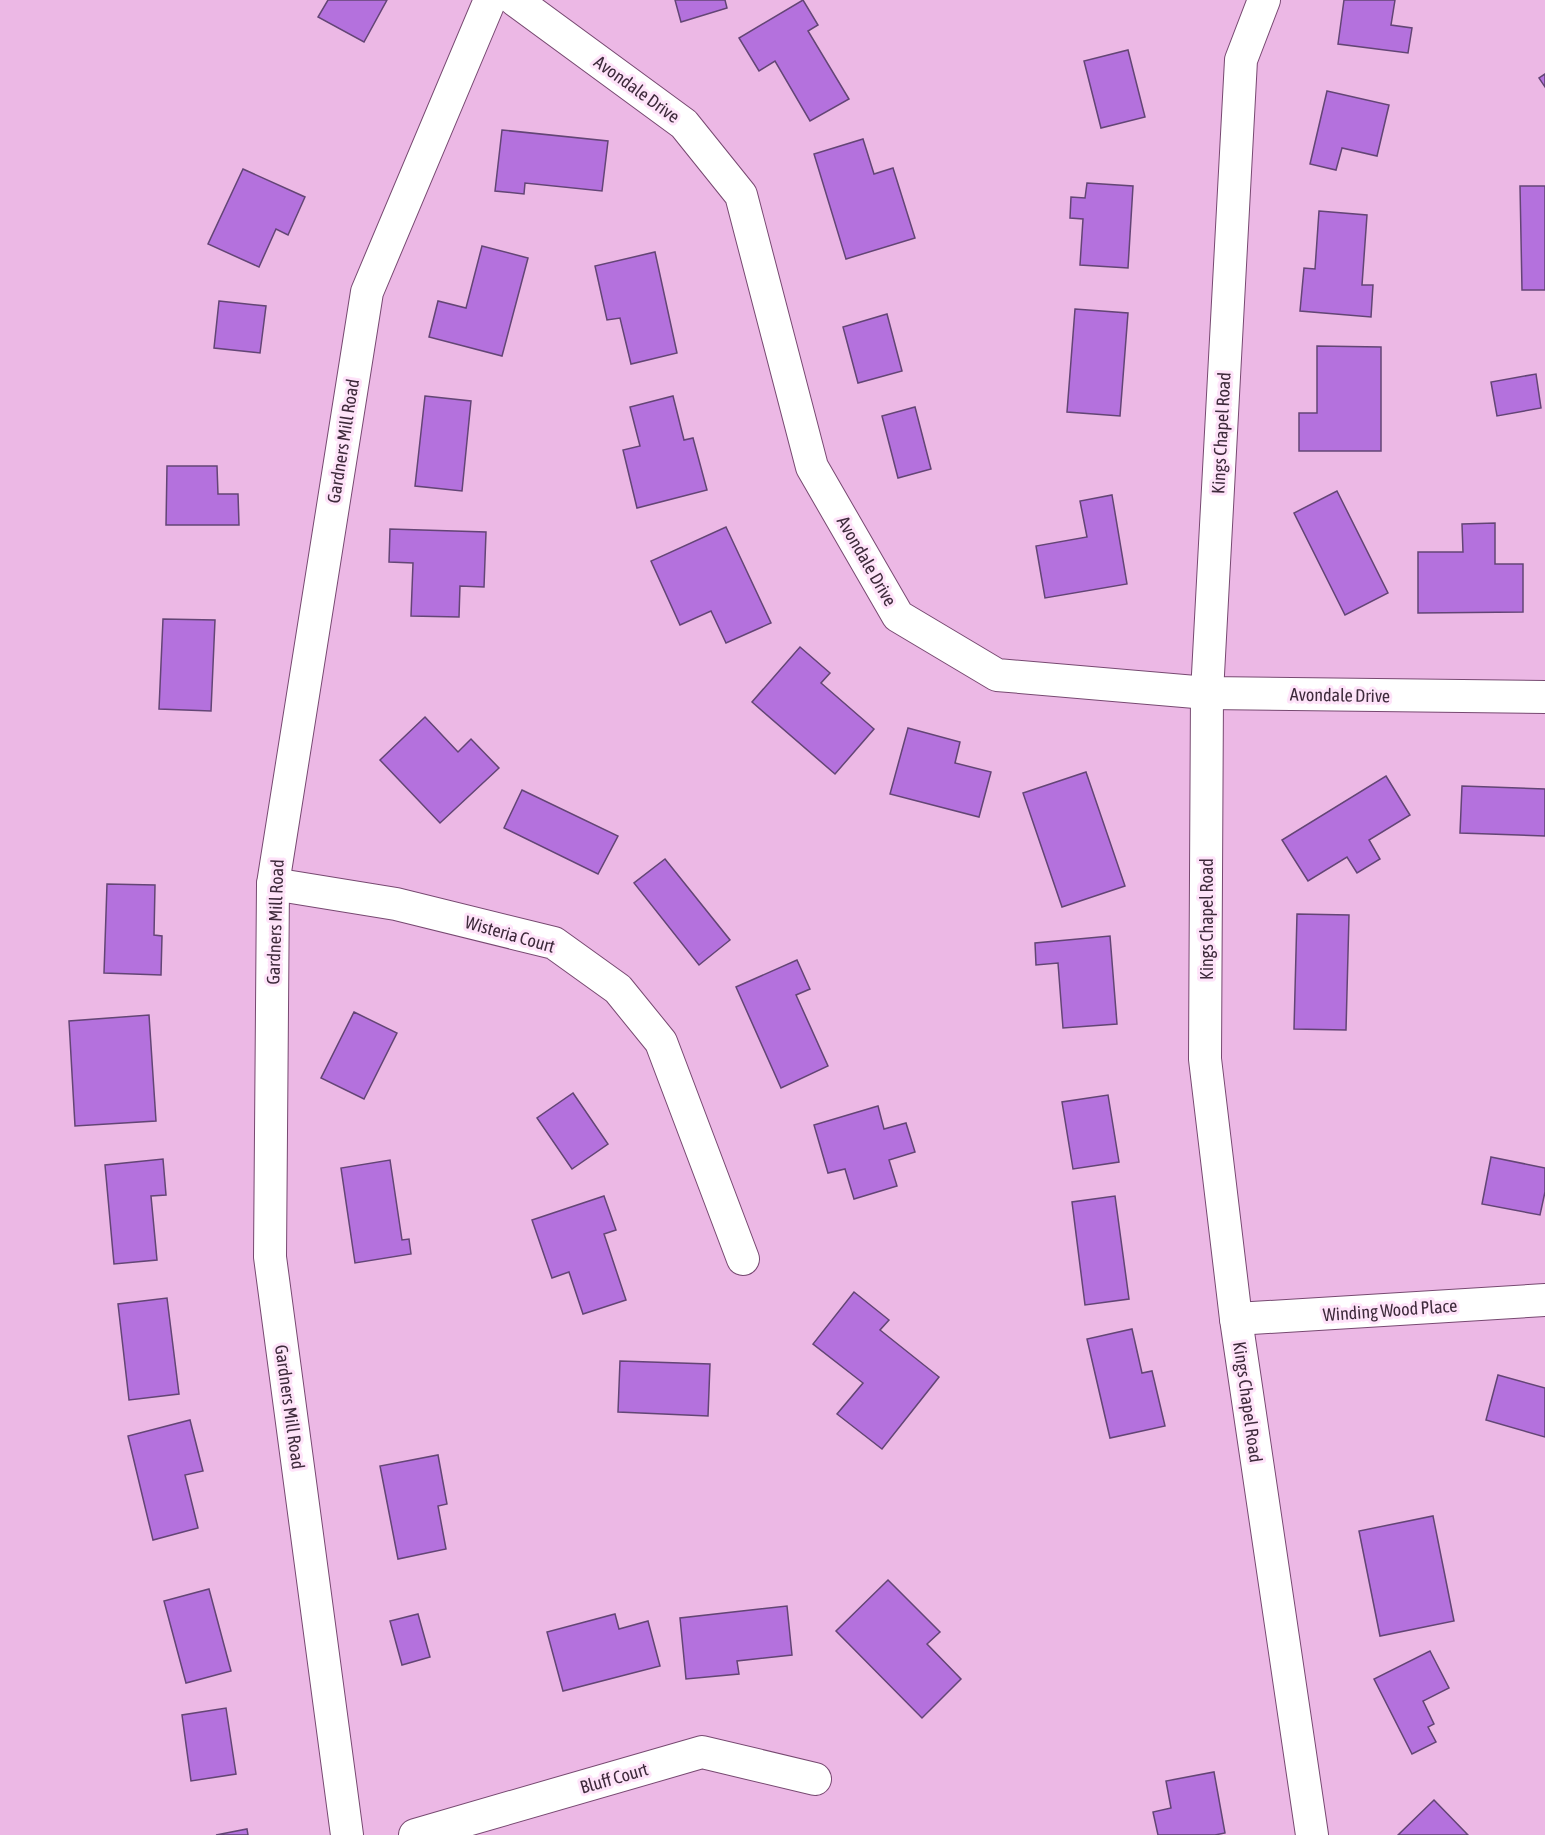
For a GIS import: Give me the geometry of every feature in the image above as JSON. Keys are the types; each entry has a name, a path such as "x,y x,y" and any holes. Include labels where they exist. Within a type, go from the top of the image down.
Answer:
{"street":[{"name":"Gardners Mill Road","path":"347,1835 270,1257 273,884 367,292 490,0"},
{"name":"Avondale Drive","path":"515,0 684,124 741,195 812,467 898,616 997,675 1207,693 1545,697"},
{"name":"Kings Chapel Road","path":"1264,0 1241,60 1207,693 1205,1059 1236,1320 1312,1835"},
{"name":"Wisteria Court","path":"273,884 396,904 554,943 618,989 661,1042 742,1259"},
{"name":"Winding Wood Place","path":"1236,1320 1545,1300"},
{"name":"Bluff Court","path":"415,1835 702,1752 815,1779"}],"building":[{"path":"328,0 387,0 364,42 318,17"},
{"path":"675,0 725,0 727,8 681,22"},
{"path":"803,0 818,25 808,31 849,99 810,121 775,61 759,71 739,38"},
{"path":"1344,0 1395,0 1391,25 1412,28 1408,53 1338,44"},
{"path":"1128,50 1145,117 1101,128 1084,61"},
{"path":"1545,74 1545,87 1539,78"},
{"path":"1327,91 1389,105 1377,156 1342,148 1336,170 1310,164"},
{"path":"502,130 608,141 602,191 525,183 524,194 495,191"},
{"path":"863,139 874,174 893,168 915,238 846,259 814,154"},
{"path":"243,169 305,197 288,235 276,229 259,267 208,244"},
{"path":"1087,183 1133,186 1128,268 1080,265 1083,219 1070,218 1071,197 1085,198"},
{"path":"1520,186 1545,186 1545,290 1522,290"},
{"path":"1319,211 1367,215 1362,285 1373,285 1371,317 1300,311 1304,268 1315,269"},
{"path":"482,246 528,258 502,356 429,337 438,301 466,308"},
{"path":"655,252 677,353 631,364 620,318 607,320 595,266"},
{"path":"219,301 266,306 260,353 214,348"},
{"path":"1075,309 1128,313 1120,416 1067,412"},
{"path":"887,314 902,371 858,383 843,327"},
{"path":"1317,346 1381,347 1381,451 1299,451 1299,413 1317,413"},
{"path":"1536,374 1541,408 1497,416 1491,382"},
{"path":"425,396 471,401 462,491 415,486"},
{"path":"673,396 684,440 693,438 707,490 637,508 623,450 640,446 630,407"},
{"path":"915,407 931,469 898,478 882,416"},
{"path":"167,466 217,466 218,494 238,494 239,525 166,525"},
{"path":"1337,491 1388,593 1345,615 1294,513"},
{"path":"1112,495 1127,584 1045,598 1036,546 1087,537 1080,501"},
{"path":"1495,523 1495,564 1523,564 1523,612 1418,613 1418,552 1463,552 1462,524"},
{"path":"726,527 771,623 726,643 711,611 680,625 651,561"},
{"path":"390,529 486,532 484,587 460,586 459,617 411,616 413,563 389,562"},
{"path":"163,619 215,620 211,711 159,709"},
{"path":"800,647 830,673 821,683 874,729 835,774 752,702"},
{"path":"425,717 458,752 471,739 499,768 440,823 380,760"},
{"path":"908,728 960,742 955,763 991,772 979,817 890,794"},
{"path":"1086,772 1125,886 1062,907 1023,793"},
{"path":"1386,776 1410,815 1369,840 1380,859 1357,873 1347,857 1308,881 1282,840"},
{"path":"1462,786 1545,789 1545,836 1460,833"},
{"path":"522,790 618,836 598,874 504,828"},
{"path":"665,859 730,940 699,965 634,883"},
{"path":"107,884 155,885 154,935 162,936 161,975 104,973"},
{"path":"1297,914 1349,915 1346,1030 1294,1029"},
{"path":"1110,936 1117,1024 1063,1028 1058,963 1036,965 1035,943"},
{"path":"797,960 810,989 796,995 828,1066 781,1088 736,987"},
{"path":"354,1012 397,1033 364,1099 321,1078"},
{"path":"149,1015 156,1121 75,1126 69,1021"},
{"path":"573,1093 608,1144 572,1169 537,1118"},
{"path":"1108,1095 1119,1162 1073,1169 1062,1102"},
{"path":"878,1106 884,1129 906,1123 915,1152 889,1160 897,1186 854,1199 845,1169 828,1173 814,1125"},
{"path":"1491,1157 1545,1168 1545,1192 1540,1215 1482,1204"},
{"path":"163,1159 166,1195 151,1196 157,1260 114,1264 105,1165"},
{"path":"390,1160 402,1240 409,1239 411,1254 355,1263 341,1168"},
{"path":"604,1196 616,1230 604,1234 626,1300 583,1314 569,1272 552,1278 532,1220"},
{"path":"1115,1196 1129,1299 1085,1305 1072,1202"},
{"path":"854,1292 889,1320 880,1330 939,1377 882,1449 837,1414 863,1383 813,1344"},
{"path":"167,1298 179,1394 129,1400 118,1304"},
{"path":"1132,1329 1142,1373 1152,1371 1165,1426 1110,1438 1087,1339"},
{"path":"620,1361 710,1364 708,1416 618,1412"},
{"path":"1498,1375 1545,1388 1545,1437 1486,1420"},
{"path":"190,1420 203,1471 185,1475 198,1528 153,1540 128,1436"},
{"path":"438,1455 447,1504 438,1506 446,1549 398,1559 380,1466"},
{"path":"1433,1516 1454,1621 1380,1636 1359,1531"},
{"path":"888,1580 940,1632 927,1644 961,1679 922,1718 836,1631"},
{"path":"209,1589 231,1671 186,1683 164,1601"},
{"path":"787,1606 792,1655 737,1661 739,1674 686,1679 680,1618"},
{"path":"418,1614 430,1657 402,1665 390,1621"},
{"path":"615,1614 619,1629 648,1621 660,1666 563,1691 547,1632"},
{"path":"1430,1651 1449,1688 1423,1701 1434,1724 1428,1727 1436,1742 1412,1754 1374,1679"},
{"path":"226,1708 236,1774 191,1781 182,1715"},
{"path":"1214,1772 1225,1833 1158,1835 1153,1812 1171,1808 1166,1781"},
{"path":"1434,1800 1468,1835 1398,1835"},
{"path":"247,1829 248,1835 216,1835"}]}
